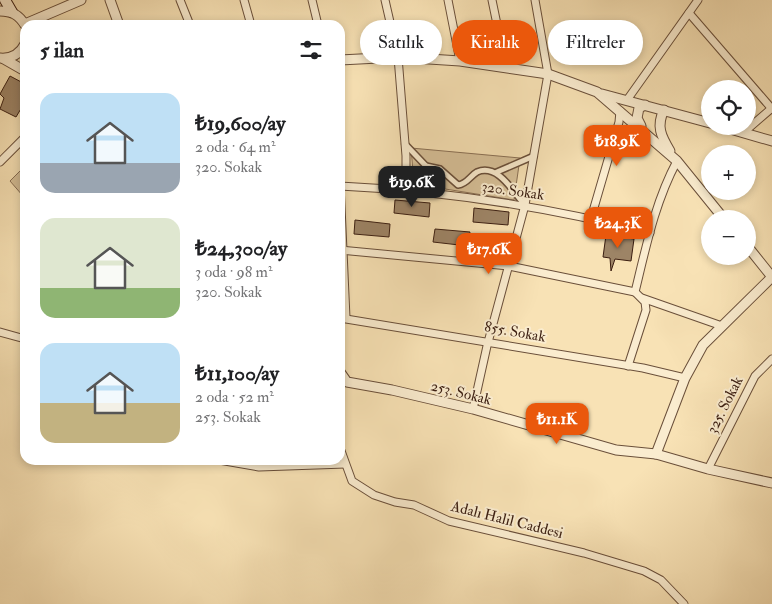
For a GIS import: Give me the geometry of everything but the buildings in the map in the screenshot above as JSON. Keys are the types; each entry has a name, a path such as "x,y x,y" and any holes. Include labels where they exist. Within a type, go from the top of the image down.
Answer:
{"main road":[{"path":"5,0 12,12"}],"street":[{"path":"36,20 81,0"},
{"path":"110,0 117,20"},
{"path":"180,0 188,20"},
{"path":"244,0 250,20"},
{"path":"312,0 317,20"},
{"path":"385,0 390,20"},
{"path":"448,0 452,20"},
{"path":"492,0 506,68"},
{"path":"473,409 525,205 548,74 536,0"},
{"path":"626,100 698,0"},
{"path":"0,11 12,12 20,20"},
{"path":"689,13 772,109 756,122"},
{"path":"2,58 18,54 20,51"},
{"path":"2,58 20,67"},
{"path":"345,60 360,59"},
{"path":"399,65 405,144 406,190"},
{"path":"486,65 548,74 597,92 701,120"},
{"path":"597,92 677,161 717,210"},
{"path":"642,129 637,118 639,108 645,105"},
{"path":"664,110 660,119 659,129 677,161"},
{"path":"591,218 619,122 620,111"},
{"path":"750,135 772,141"},
{"path":"0,162 20,142"},
{"path":"405,144 426,166 440,169 458,186"},
{"path":"496,172 534,156"},
{"path":"636,292 664,185 677,161"},
{"path":"406,190 426,166"},
{"path":"458,186 464,184 477,172 488,170 496,172 525,205"},
{"name":"320. Sokak","path":"345,185 406,190 525,205 591,218 650,233"},
{"path":"456,197 458,186"},
{"path":"345,250 509,266 636,292 642,298 722,326"},
{"path":"656,454 685,378 703,345 772,277 756,257"},
{"path":"628,366 646,310 642,298"},
{"name":"855. Sokak","path":"345,318 628,366 685,378"},
{"path":"0,332 20,338"},
{"name":"325. Sokak","path":"708,469 756,376 772,359"},
{"name":"253. Sokak","path":"345,383 392,390 473,409 616,450 656,454 708,469 771,481"},
{"name":"Adalı Halil Caddesi","path":"345,464 352,481 374,496 414,505 449,521 584,553 644,571 661,580 684,604"},
{"path":"248,465 259,467 316,465"}],"shaded area":[{"path":"411,148 520,158 514,200 414,184"},
{"path":"20,171 20,193 10,181"}]}
